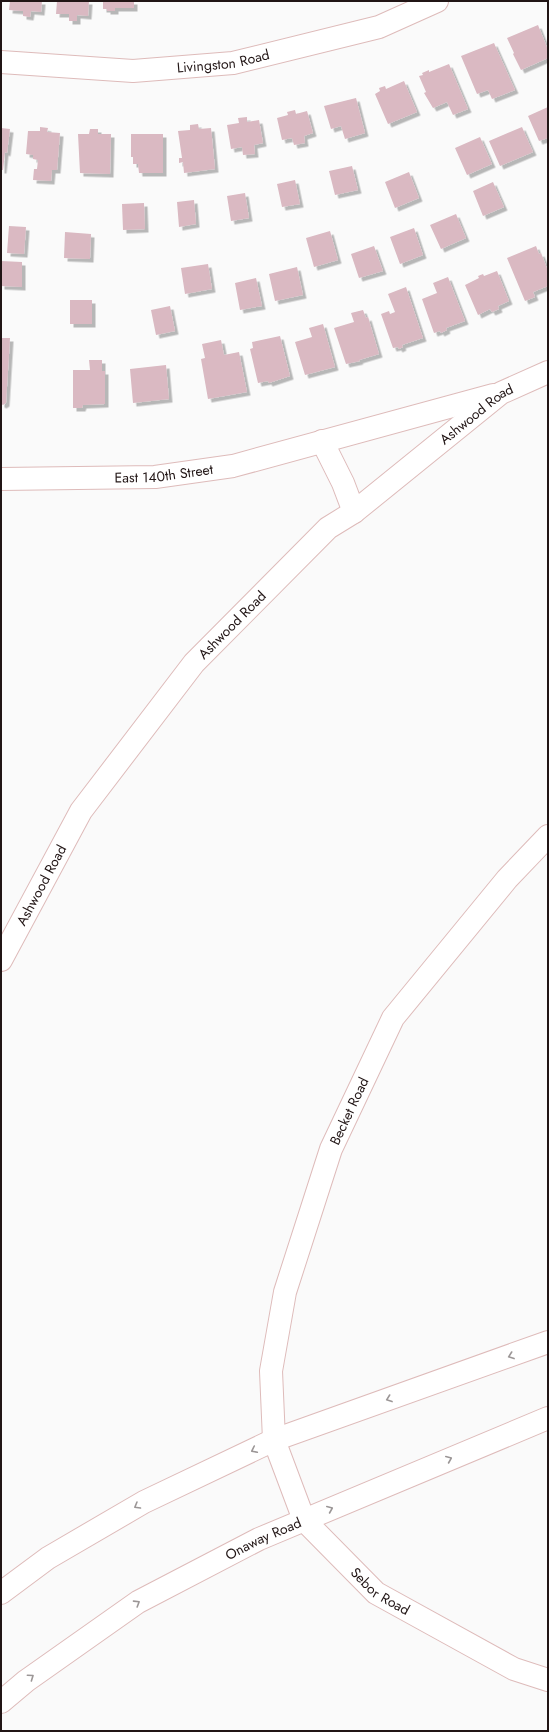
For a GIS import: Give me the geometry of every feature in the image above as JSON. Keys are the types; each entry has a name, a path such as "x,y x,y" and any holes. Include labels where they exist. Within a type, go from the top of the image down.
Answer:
{"street":[{"name":"Livingston Road","path":"1,62 133,71 233,63 379,27 436,1"},
{"name":"Ashwood Road","path":"1,960 81,811 194,663 328,528 354,512 501,393 548,372"},
{"name":"East 140th Street","path":"1,479 155,477 233,466 501,393"},
{"path":"322,442 344,483 354,512"},
{"name":"Becket Road","path":"274,1440 271,1371 285,1292 331,1149 392,1018 507,879 548,836"},
{"path":"1,1593 48,1558 144,1502 274,1440 548,1342"},
{"name":"Onaway Road","path":"1,1702 26,1681 138,1602 259,1539 548,1418"},
{"name":"Sebor Road","path":"274,1440 304,1520 376,1593 514,1669 548,1680"}],"building":[{"path":"10,1 42,1 41,12 31,11 30,17 23,16 23,11 9,10"},
{"path":"57,1 89,1 88,16 77,15 77,21 69,21 69,14 56,14"},
{"path":"103,1 134,1 134,8 115,8 115,11 107,11 107,9 103,9"},
{"path":"538,25 548,50 548,58 521,70 507,38"},
{"path":"494,43 515,90 492,99 488,90 477,94 461,56"},
{"path":"449,64 468,109 453,115 447,102 433,108 424,93 426,92 419,76 423,75 422,73 429,70 429,72"},
{"path":"404,81 417,112 388,124 375,94 380,91 379,88 385,86 386,89"},
{"path":"356,98 365,133 345,139 341,126 331,129 324,106"},
{"path":"548,107 548,138 539,141 528,116"},
{"path":"295,110 296,114 307,111 313,133 304,136 305,143 294,145 292,138 282,140 277,118 288,115 287,112"},
{"path":"247,117 247,122 259,120 263,143 254,145 255,154 243,155 242,147 231,149 227,125 239,123 238,118"},
{"path":"198,124 199,129 211,128 215,169 184,173 183,162 179,163 179,158 182,158 178,131 190,130 190,125"},
{"path":"40,127 48,128 47,132 60,133 57,170 52,170 51,181 33,180 34,169 37,169 38,160 33,159 33,155 26,154 28,131 40,131"},
{"path":"522,127 533,152 500,166 489,141"},
{"path":"1,128 10,129 3,170 1,170"},
{"path":"90,129 98,129 98,134 111,134 110,174 80,173 78,134 89,134"},
{"path":"131,134 163,134 163,173 139,173 138,164 133,164 133,157 131,157"},
{"path":"480,137 492,164 467,175 455,148"},
{"path":"352,166 358,190 335,195 329,171"},
{"path":"409,172 419,198 395,208 385,182"},
{"path":"295,180 300,204 282,207 277,184"},
{"path":"493,182 504,207 483,216 473,191"},
{"path":"245,193 249,218 231,221 227,196"},
{"path":"194,200 196,224 179,227 177,202"},
{"path":"144,203 145,229 123,230 122,204"},
{"path":"456,214 466,238 441,249 430,225"},
{"path":"9,226 26,227 24,254 7,253"},
{"path":"414,228 423,255 400,264 390,237"},
{"path":"330,231 338,260 314,267 306,238"},
{"path":"65,232 91,234 90,259 64,258"},
{"path":"374,246 383,271 359,278 351,254"},
{"path":"536,246 539,254 541,253 548,271 548,286 533,292 535,297 525,301 507,258"},
{"path":"1,261 22,262 22,287 1,286"},
{"path":"208,264 212,289 185,294 181,268"},
{"path":"297,267 303,295 275,301 269,274"},
{"path":"497,271 509,301 498,306 499,309 492,312 490,309 478,315 465,285 479,278 478,276 483,274 484,276"},
{"path":"448,277 465,321 446,328 447,330 441,333 440,331 434,333 422,299 437,293 433,283"},
{"path":"256,278 262,306 240,310 235,283"},
{"path":"406,287 423,338 402,345 403,347 399,349 398,347 393,348 381,314 389,311 390,314 395,312 388,294"},
{"path":"70,300 92,300 92,324 70,324"},
{"path":"170,306 175,331 156,335 151,310"},
{"path":"363,310 366,318 368,317 379,354 346,364 334,328 354,322 351,313"},
{"path":"323,324 335,367 305,375 295,342 312,337 309,328"},
{"path":"280,336 290,376 269,383 268,381 258,383 250,349 253,348 252,342"},
{"path":"1,338 10,338 6,403 3,405 1,404"},
{"path":"221,340 224,355 239,352 247,392 208,399 201,359 205,358 202,344"},
{"path":"89,360 102,360 102,371 105,371 105,404 83,405 82,408 73,408 73,370 90,370"},
{"path":"166,365 169,399 133,403 130,369"}]}
